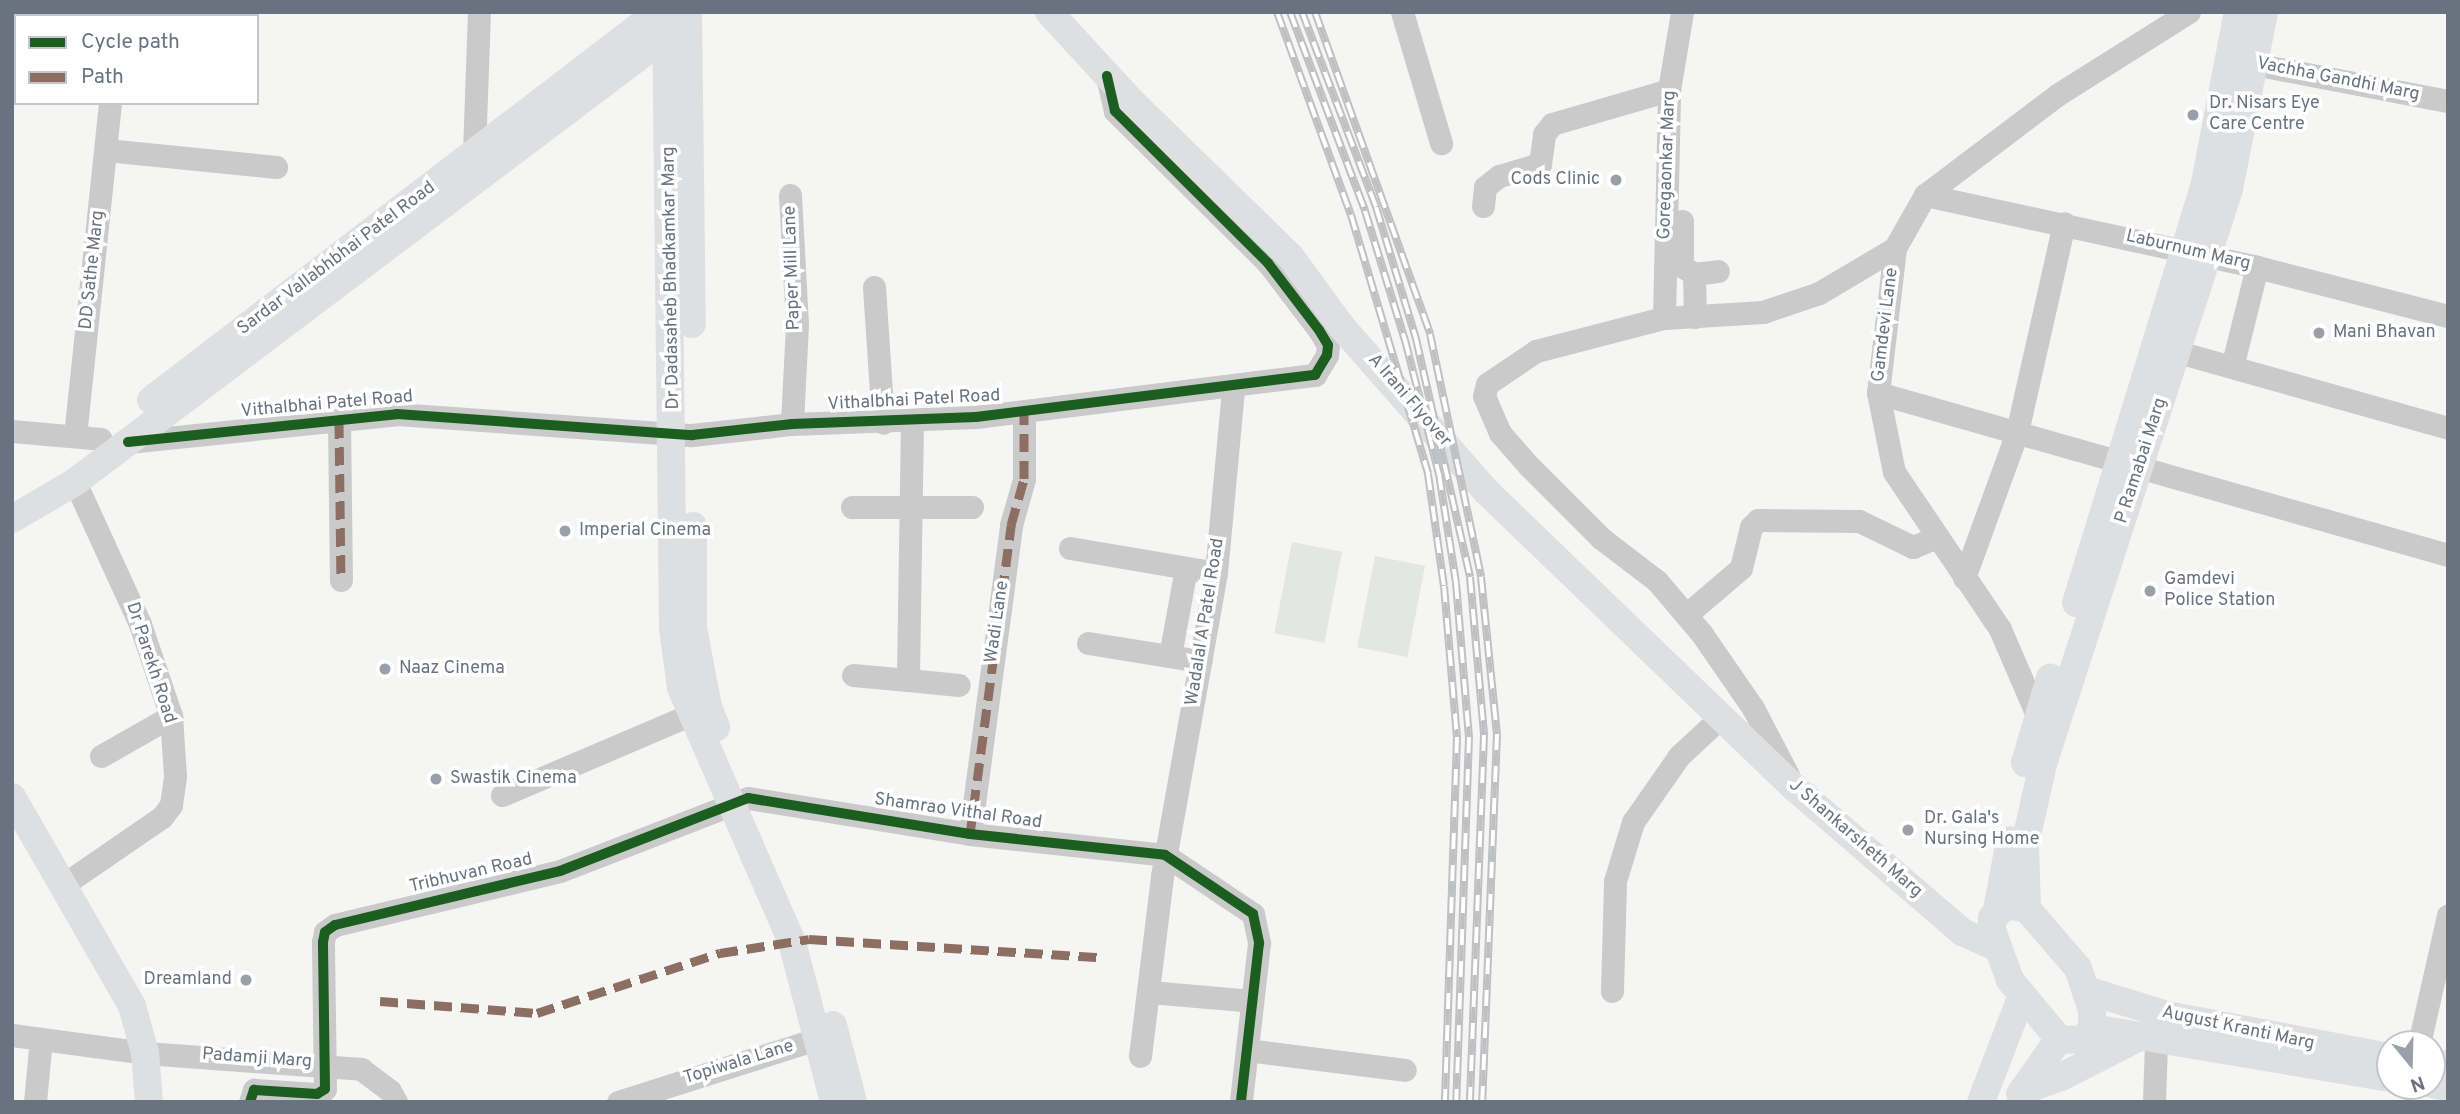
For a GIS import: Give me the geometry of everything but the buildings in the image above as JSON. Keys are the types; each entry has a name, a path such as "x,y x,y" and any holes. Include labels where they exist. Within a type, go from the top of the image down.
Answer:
{"main road":[{"name":"A Irani Flyover","path":"1049,12 1130,100 1290,256 1341,326 1486,491 1721,716"},
{"name":"P Ramabai Marg","path":"1998,948 1992,930 2043,729 2130,466 2217,186 2241,62 2238,12"},
{"name":"P Ramabai Marg","path":"2241,62 2264,12"},
{"name":"Sardar Vallabhbhai Patel Road","path":"12,519 75,482 101,439 474,154 677,17"},
{"name":"Sardar Vallabhbhai Patel Road","path":"12,500 626,67 677,17"},
{"name":"Dr Dadasaheb Bhadkamkar Marg","path":"677,17 670,83 693,628 708,707 739,802"},
{"name":"Dr Dadasaheb Bhadkamkar Marg","path":"677,17 683,435 673,628 681,688 739,802 771,875 820,1038 834,1102"},
{"path":"626,67 647,67 670,83"},
{"name":"P Ramabai Marg","path":"2130,466 2178,352 2196,254"},
{"name":"J Shankarsheth Marg","path":"1721,716 1796,789 1962,932 1998,948"},
{"name":"P Ramabai Marg","path":"2027,909 2025,844 2043,729"},
{"path":"12,797 132,1006 145,1053 149,1102"},
{"name":"Dr Dadasaheb Bhadkamkar Marg","path":"771,875 809,939 846,1063 853,1102"},
{"path":"1997,910 2007,905 2027,909 2078,968 2088,991 2092,1028 2083,1040 2059,1039 2021,998 1998,948"},
{"name":"August Kranti Marg","path":"2088,991 2167,1015 2376,1054"},
{"path":"1981,1102 2021,998"},
{"name":"August Kranti Marg","path":"2092,1028 2147,1040 2376,1076"},
{"path":"2018,1096 2059,1039"},
{"path":"2018,1096 2147,1040"}],"street":[{"path":"474,154 479,12"},
{"path":"1402,12 1441,143"},
{"name":"Goregaonkar Marg","path":"1664,318 1669,90 1682,12"},
{"name":"Gamdevi Lane","path":"2043,729 2000,629 1894,472 1878,393 1895,248 1926,195 2057,95 2189,12"},
{"name":"Vachha Gandhi Marg","path":"2241,62 2448,101"},
{"name":"Vithalbhai Patel Road","path":"12,431 101,439 397,414 683,435 792,424 883,423 1024,412 1315,376 1328,345 1268,263 1115,111 1107,76"},
{"path":"1483,206 1485,187 1499,176 1540,164 1544,134 1552,124 1669,90"},
{"name":"DD Sathe Marg","path":"101,439 106,150 110,105"},
{"path":"106,150 276,167"},
{"path":"1682,155 1682,266 1695,274 1718,271"},
{"name":"Paper Mill Lane","path":"790,195 797,324 792,424"},
{"name":"Laburnum Marg","path":"1926,195 2257,267 2448,316"},
{"path":"1964,578 2017,432 2064,223"},
{"path":"1796,789 1753,708 1686,615 1657,581 1601,538 1528,465 1500,433 1484,396 1487,384 1536,351 1664,318 1763,312 1819,293 1895,248"},
{"path":"2235,359 2257,267"},
{"path":"1695,274 1695,317"},
{"path":"874,287 883,423"},
{"path":"2178,352 2448,428"},
{"name":"Wadalal A Patel Road","path":"1140,1056 1165,855 1216,573 1233,388"},
{"path":"1878,393 2448,555"},
{"name":"Wadi Lane","path":"970,834 1011,525 1024,479 1024,412"},
{"path":"339,420 341,580"},
{"path":"908,680 912,421"},
{"name":"Dr Parekh Road","path":"63,885 162,817 171,805 175,776 171,716 140,624 75,482"},
{"path":"852,507 972,507"},
{"path":"1686,615 1741,568 1751,527 1758,520 1860,521 1913,547 1937,537"},
{"path":"1070,548 1216,573"},
{"path":"1170,656 1186,568"},
{"path":"1087,643 1201,661"},
{"path":"853,675 959,685"},
{"path":"502,794 692,714"},
{"path":"101,756 171,716"},
{"path":"1612,991 1615,881 1633,822 1679,756 1721,716"},
{"name":"Shamrao Vithal Road","path":"739,802 970,834 1165,855"},
{"name":"Tribhuvan Road","path":"327,1064 323,942 325,932 335,925 560,871 739,802"},
{"path":"1165,855 1253,914 1259,943 1241,1102"},
{"path":"2422,1030 2448,915"},
{"path":"1150,992 1252,1001"},
{"name":"Padamji Marg","path":"12,1035 145,1053 327,1064 360,1069 390,1091 396,1102"},
{"name":"Topiwala Lane","path":"618,1102 820,1038"},
{"path":"36,1102 41,1039"},
{"path":"2147,1040 2154,1102"},
{"path":"1247,1050 1405,1070"},
{"path":"250,1102 254,1090 322,1092 327,1064"}],"shaded area":[{"path":"1292,542 1342,552 1324,643 1274,633"},
{"path":"1375,556 1425,566 1407,657 1357,647"}],"railway":[{"path":"1277,12 1351,215 1428,474 1444,586 1457,737 1445,1102"},
{"path":"1290,12 1365,211 1405,340 1439,474 1456,583 1469,737 1456,1102"},
{"path":"1302,12 1376,207 1416,339 1470,577 1484,735 1470,1102"},
{"path":"1315,12 1430,334 1481,577 1497,734 1482,1102"}],"marked path":[{"path":"970,834 1011,525 1024,479 1024,412"},
{"path":"339,420 341,580"},
{"path":"380,1001 537,1013 720,953 809,939 1099,957"}],"cycle path":[{"path":"128,442 397,414 692,435 792,424 976,417 1315,375 1327,355 1328,345 1319,330 1268,263 1115,111 1107,76"},
{"path":"250,1102 254,1090 317,1094 325,1089 323,942 325,932 335,925 560,871 748,798 970,834 1165,855 1253,914 1259,943 1241,1102"}],"place":[{"name":"Dr. Nisars Eye Care Centre","path":"2193,115"},
{"name":"Cods Clinic","path":"1616,180"},
{"name":"Mani Bhavan","path":"2319,333"},
{"name":"Imperial Cinema","path":"565,531"},
{"name":"Gamdevi Police Station","path":"2150,591"},
{"name":"Naaz Cinema","path":"385,669"},
{"name":"Swastik Cinema","path":"436,779"},
{"name":"Dr. Gala's Nursing Home","path":"1908,830"},
{"name":"Dreamland","path":"246,980"}]}
